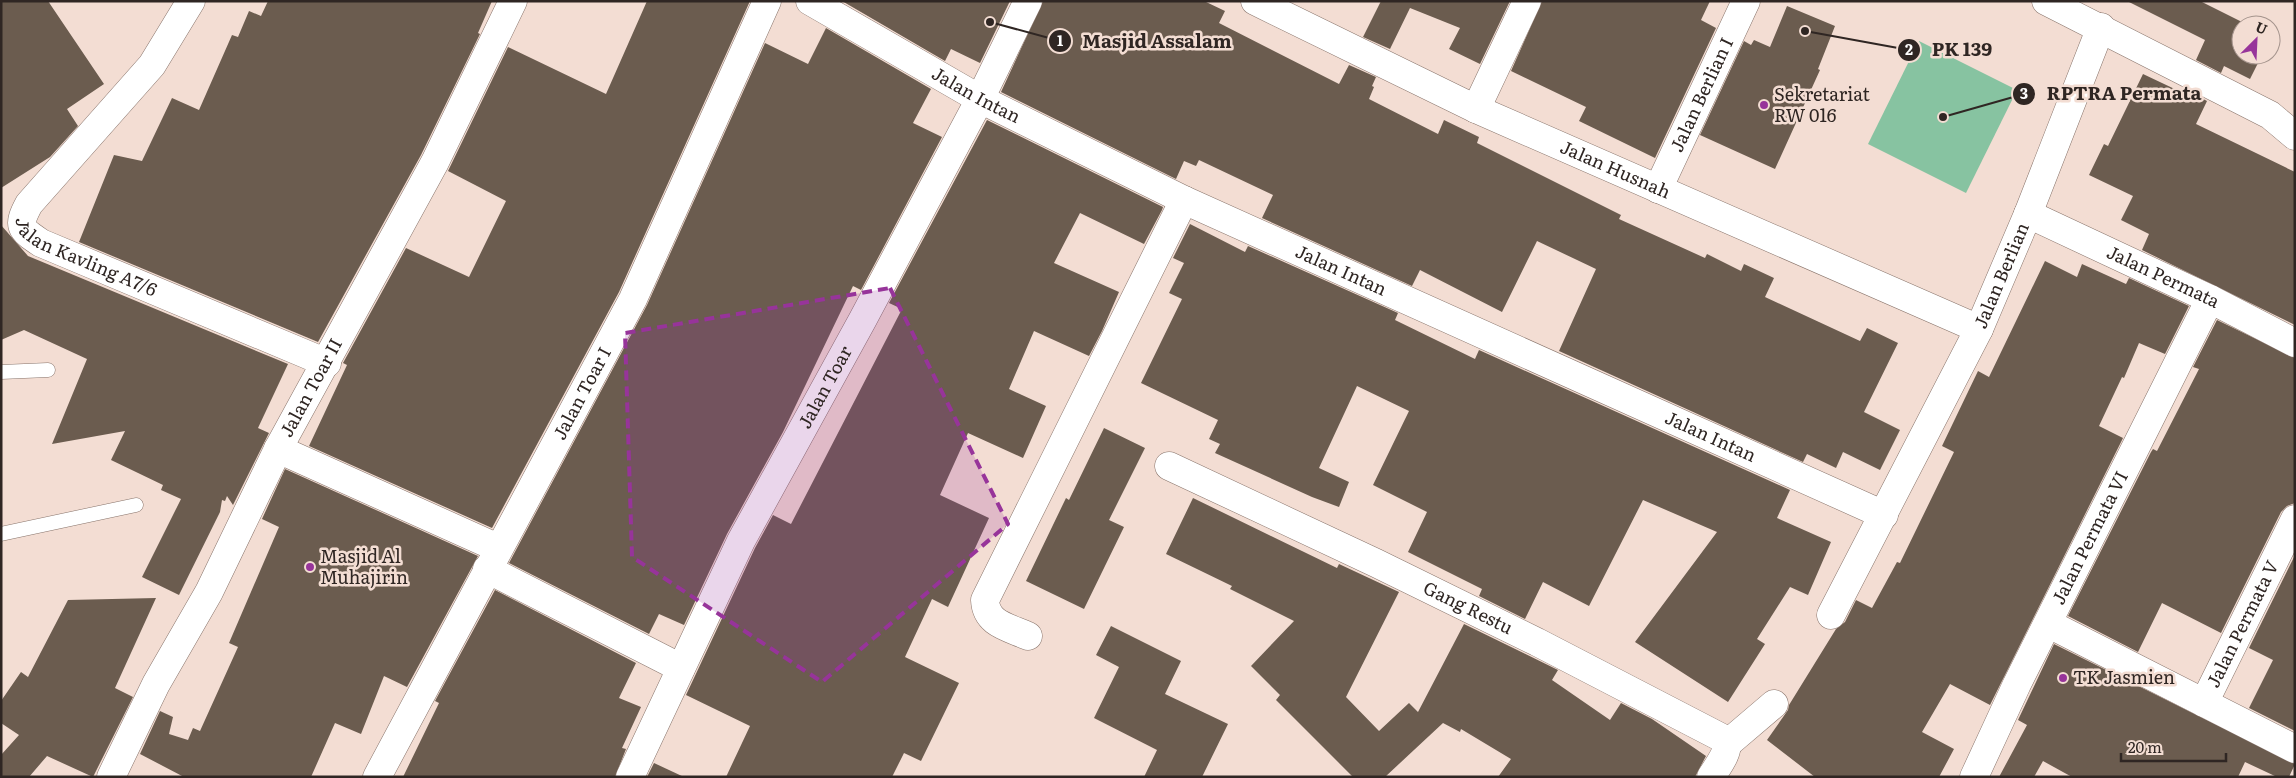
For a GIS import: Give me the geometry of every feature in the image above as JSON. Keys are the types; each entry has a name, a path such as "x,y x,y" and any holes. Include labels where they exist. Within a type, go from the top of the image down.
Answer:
{"street":[{"name":"Jalan Kavling A7/6","path":"191,1 152,65 29,204 21,219 22,227 40,243 327,363"},
{"name":"Jalan Toar II","path":"111,777 156,684 209,592 278,449 436,162 513,1"},
{"name":"Jalan Toar I","path":"377,777 633,299 767,1"},
{"name":"Jalan Intan","path":"810,1 980,99 1184,200 1884,515"},
{"name":"Jalan Toar","path":"630,777 741,541 864,319 980,99 1028,1"},
{"name":"Jalan Husnah","path":"1254,1 1476,109 1979,329"},
{"path":"1476,109 1526,1"},
{"name":"Jalan Berlian I","path":"1658,189 1746,1"},
{"path":"2046,1 2101,27 2270,116 2295,136"},
{"name":"Jalan Berlian","path":"1831,616 1979,329 2028,214 2101,27"},
{"path":"1028,636 991,620 986,609 985,600 1184,200"},
{"name":"Jalan Permata","path":"2028,214 2210,299 2295,343"},
{"name":"Jalan Permata VI","path":"1974,777 2017,684 2049,624 2210,299"},
{"path":"278,449 493,559 681,668"},
{"name":"Gang Restu","path":"1169,466 1376,563 1537,642 1726,740 1727,744"},
{"name":"Jalan Permata V","path":"2204,703 2295,519"},
{"path":"2049,624 2295,749"},
{"path":"1710,777 1725,754 1727,744 1774,704"}],"lane":[{"path":"1,372 48,370"},
{"path":"1,534 136,505"}],"highlighted area":[{"path":"890,288 1008,524 822,682 632,557 625,333"}],"green space":[{"path":"1919,41 2017,90 1966,193 1868,144"}],"building":[{"path":"1,1 48,1 104,84 67,109 78,126 50,157 1,188"},
{"path":"268,1 492,1 478,33 480,34 421,155 318,342 79,242 114,155 142,161 172,98 199,110 232,35 238,37 249,11 261,16"},
{"path":"647,1 750,1 619,292 492,528 309,446 347,365 343,363 406,248 469,277 506,201 448,171 508,47 606,94"},
{"path":"842,1 1010,1 980,63 951,49 945,61"},
{"path":"1043,1 1204,1 1225,11 1219,23 1339,84 1349,65 1376,77 1369,99 1438,134 1444,120 1479,137 1477,143 1621,215 1619,219 1705,258 1707,254 1741,271 1744,264 1774,278 1765,297 1860,341 1867,328 1898,343 1864,412 1900,430 1880,470 1843,452 1836,468 1807,454 1803,462 1559,351 1596,269 1537,241 1502,312 1420,270 1412,286 1262,218 1273,195 1199,160 1196,166 1184,161 1176,179 1001,92"},
{"path":"1381,1 1510,1 1480,64 1449,49 1460,28 1410,8 1390,49 1363,37"},
{"path":"1542,1 1710,1 1701,20 1716,28 1655,158 1579,121 1586,107 1511,71"},
{"path":"2127,1 2200,1 2231,16 2231,65 2257,65 2250,79 2224,66 2221,73 2196,60 2205,40"},
{"name":"Sekretariat RW 016","path":"1787,6 1835,26 1818,69 1820,70 1775,169 1700,135 1744,41 1751,45 1754,40 1770,47"},
{"path":"826,28 931,89 913,123 942,137 861,290 853,286 783,432 727,534 684,625 659,614 649,634 509,563 647,305 765,43 808,64"},
{"path":"2143,74 2181,92 2182,88 2207,101 2196,124 2295,172 2295,325 2142,250 2149,234 2121,220 2133,196 2089,175 2104,144 2108,146"},
{"path":"987,120 1163,207 1162,210 1144,244 1080,213 1054,263 1119,292 1102,331 1089,356 1034,331 1009,389 1046,406 1023,458 968,433 940,495 989,518 948,607 932,599 905,657 959,683 921,761 904,753 892,777 726,777 750,726 686,695 755,548 773,515 791,524 902,309 889,303"},
{"path":"1190,224 1245,252 1248,246 1398,313 1395,320 1475,359 1479,350 1790,490 1777,518 1831,542 1808,595 1790,587 1757,639 1765,644 1728,702 1635,642 1717,532 1643,500 1589,606 1543,582 1525,619 1479,596 1482,589 1408,552 1427,512 1373,485 1409,411 1357,386 1319,468 1349,482 1339,507 1312,497 1215,453 1220,444 1209,439 1218,420 1141,383 1182,299 1169,293 1184,263 1173,258"},
{"path":"1,225 28,256 288,364 258,428 269,433 233,505 227,496 225,501 222,500 220,512 179,595 142,577 181,499 161,490 163,485 111,460 125,431 52,444 87,359 24,330 1,340"},
{"path":"2045,261 2077,277 2082,264 2126,284 2129,278 2189,306 2165,354 2139,343 2124,378 2122,377 2099,426 2123,438 1990,705 1950,684 1922,732 1954,749 1939,777 1815,777 1767,740 1788,710 1789,705 1836,629 1845,622 1856,600 1872,608 1897,562 1900,563 1954,452 1942,446 1978,371 1989,377"},
{"path":"2217,320 2295,358 2295,503 2287,506 2281,512 2221,633 2162,603 2138,652 2068,616 2151,452 2153,449 2157,451 2199,369 2193,367"},
{"path":"1104,428 1145,448 1109,520 1124,527 1084,609 1026,581 1066,498 1069,500"},
{"path":"285,469 478,556 407,687 384,676 361,734 335,723 311,777 184,777 140,754 160,711 173,717 169,734 188,740 193,728 200,731 238,647 229,643 279,527 262,519"},
{"path":"1193,498 1337,568 1339,564 1399,592 1346,697 1379,731 1409,703 1418,712 1464,624 1558,670 1552,680 1610,720 1621,703 1652,719 1706,756 1695,777 1498,777 1511,759 1461,729 1460,732 1443,723 1385,777 1353,777 1276,700 1280,695 1251,666 1294,621 1230,589 1232,586 1166,554"},
{"path":"2295,555 2295,731 2249,708 2273,660 2249,648"},
{"path":"495,590 636,663 619,698 641,707 622,748 626,749 615,777 403,777 439,703 435,701"},
{"path":"156,598 115,688 133,697 93,777 47,756 29,777 1,777 1,755 19,735 1,723 1,701 21,672 28,677 68,600"},
{"path":"1111,626 1181,661 1165,694 1228,724 1202,777 1144,777 1157,750 1094,718 1119,667 1096,655"},
{"path":"2054,644 2295,764 2289,777 2277,777 2245,762 2238,777 2072,777 2043,761 2034,777 1999,777 2027,725 2018,720"},
{"path":"654,763 684,777 647,777"}],"place":[{"name":"Masjid Assalam","path":"990,22"},
{"name":"PK 139","path":"1805,31"},
{"name":"Sekretariat RW 016","path":"1764,105"},
{"name":"RPTRA Permata","path":"1943,117"},
{"name":"Masjid Al Muhajirin","path":"310,567"},
{"name":"TK Jasmien","path":"2063,678"}]}
